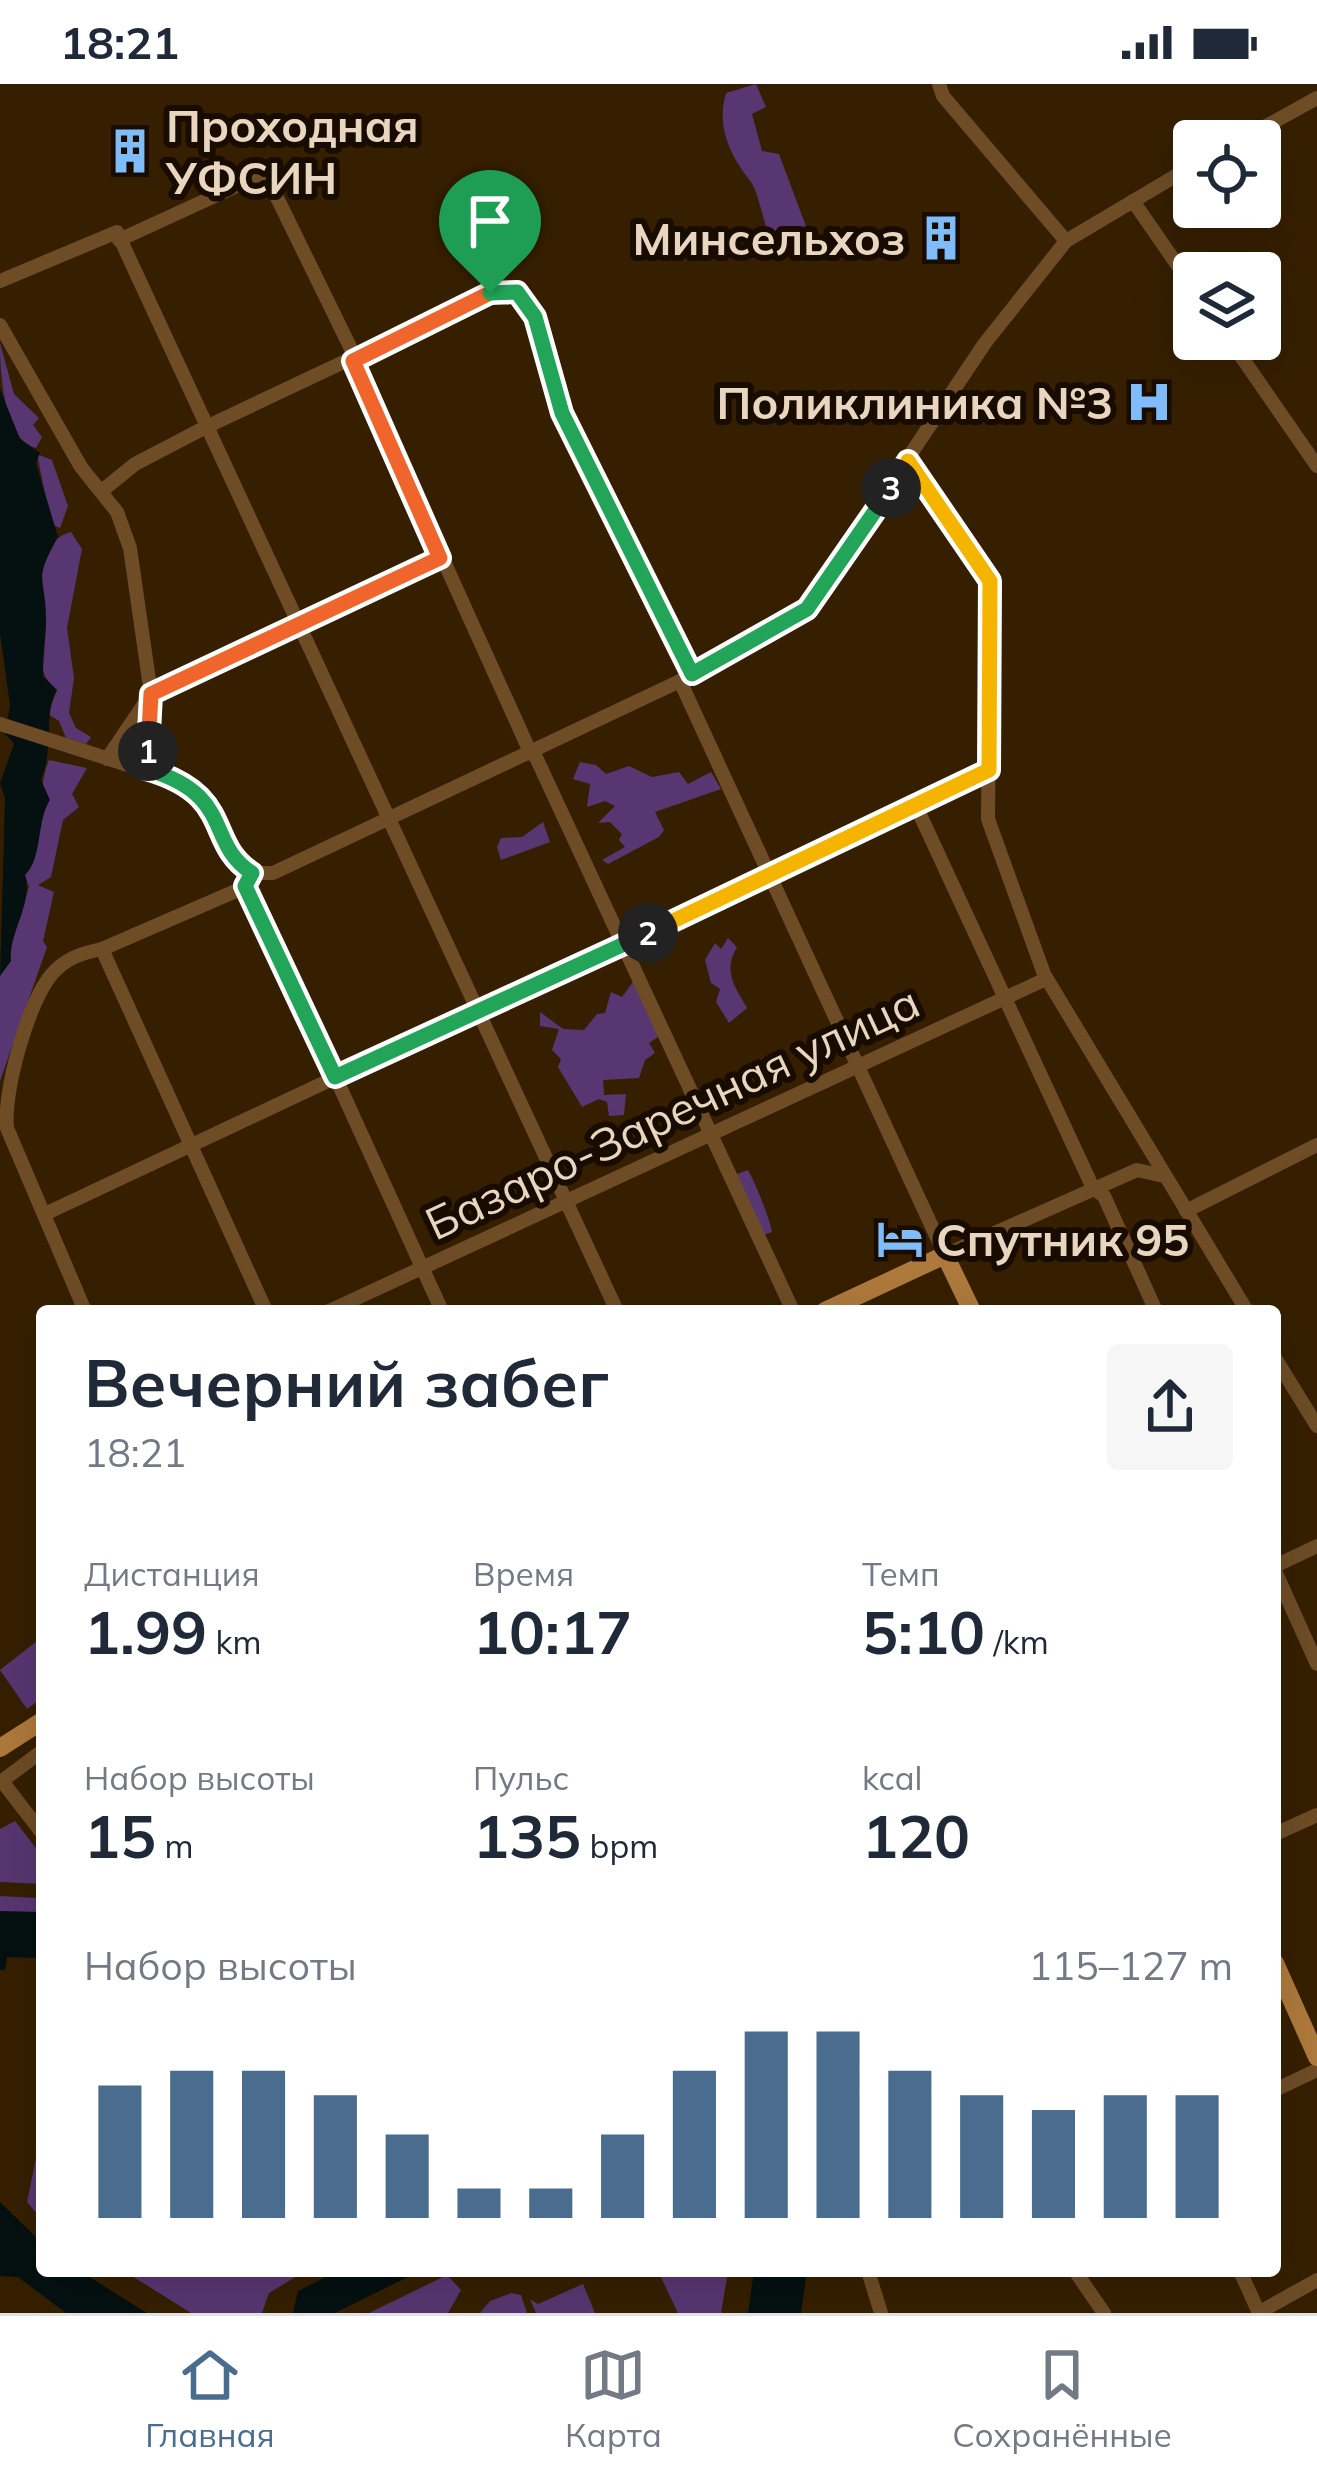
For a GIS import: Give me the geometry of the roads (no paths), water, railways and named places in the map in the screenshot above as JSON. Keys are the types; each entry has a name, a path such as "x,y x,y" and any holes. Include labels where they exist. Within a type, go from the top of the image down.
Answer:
{"main road":[{"path":"838,1305 946,1256 969,1305"},
{"path":"0,1748 36,1725"},
{"path":"1281,1976 1317,2057"}],"street":[{"path":"939,84 943,96 1066,241"},
{"path":"1277,120 1317,98"},
{"path":"0,281 266,173 355,360 440,558 790,1305"},
{"path":"83,1305 47,1213 16,1160 7,1127 7,1096 38,995 52,974 78,954 101,949 533,753 686,677 807,609 985,343 1066,241 1173,177"},
{"path":"1133,201 1173,259"},
{"path":"118,236 614,1305"},
{"path":"103,490 135,464 206,428 499,290 517,292 530,306 555,396 686,677 767,874 946,1256 1137,1170 1164,1176"},
{"path":"0,325 81,467 103,490 130,548 151,694 146,769"},
{"path":"1243,360 1317,466"},
{"path":"908,461 990,581 988,819 1046,980 1243,1305"},
{"path":"106,759 151,694 440,558"},
{"path":"0,724 177,779 203,797 248,880 439,1305"},
{"path":"47,1213 989,770"},
{"path":"916,806 1002,1000 1094,1188 1104,1196 1153,1305"},
{"path":"101,949 263,1305"},
{"name":"Базаро-Заречная улица","path":"342,1305 1046,980"},
{"path":"1186,1210 1317,1145"},
{"path":"1281,1368 1317,1426"},
{"path":"1281,1565 1317,1546"},
{"path":"1281,1582 1317,1664"},
{"path":"36,1755 1,1780 36,1825"},
{"path":"1281,1831 1317,1815"},
{"path":"1281,2087 1317,2070"},
{"path":"870,2277 881,2313"},
{"path":"1079,2277 1104,2313"},
{"path":"1243,2277 1259,2313 1317,2280"}],"place":[{"name":"Проходная УФСИН","path":"130,151"},
{"name":"Минсельхоз","path":"941,238"},
{"name":"Поликлиника №3","path":"1149,402"},
{"name":"Спутник 95","path":"900,1239"}]}
